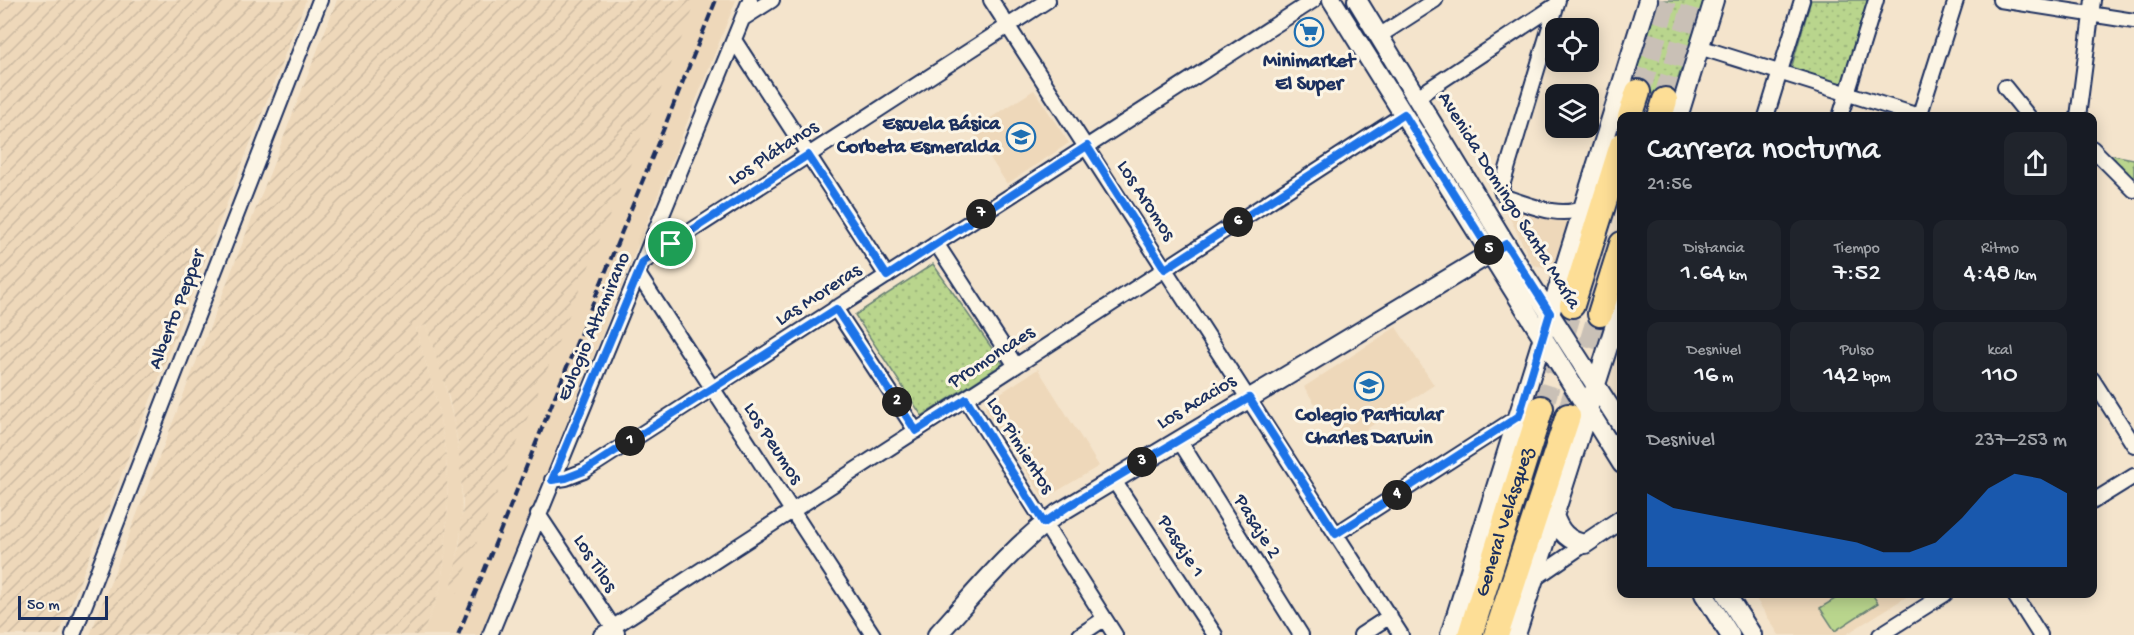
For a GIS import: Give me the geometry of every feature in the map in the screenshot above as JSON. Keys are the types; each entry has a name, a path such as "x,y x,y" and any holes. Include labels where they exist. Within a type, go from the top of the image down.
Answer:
{"highway":[{"path":"1632,112 1638,92"},
{"path":"1561,309 1617,158"},
{"path":"1600,314 1617,260"},
{"name":"General Velásquez","path":"1470,635 1530,412"},
{"name":"General Velásquez","path":"1496,635 1578,413"}],"main road":[{"name":"Avenida Domingo Santa María","path":"1332,0 1404,114 1498,249 1561,309 1596,386 1617,418"},
{"name":"Avenida Domingo Santa María","path":"1357,0 1417,97 1498,249 1578,413 1617,458"},
{"path":"1450,635 1530,412 1543,338 1561,309 1565,266 1648,0"},
{"path":"1668,111 1699,47 1714,0"},
{"name":"Los Acacios","path":"937,635 1012,553 1044,523 1113,479 1498,249"},
{"path":"1524,274 1536,277 1546,276 1565,266"},
{"path":"1516,635 1554,515 1578,413 1596,386 1617,319"},
{"path":"1554,515 1559,528 1566,536 1585,544 1617,522"},
{"path":"1706,598 1727,634"},
{"path":"1729,598 1752,635"}],"street":[{"name":"Alberto Pepper","path":"73,635 320,0"},
{"name":"Eulogio Altamirano","path":"490,635 750,0"},
{"path":"742,19 771,0"},
{"name":"Los Aromos","path":"991,0 1401,635"},
{"name":"Los Plátanos","path":"640,268 808,155 1048,0"},
{"name":"Las Moreras","path":"552,480 566,478 584,471 1314,0"},
{"path":"1379,36 1435,0"},
{"path":"1768,112 1802,0"},
{"path":"1842,112 1876,0"},
{"path":"1921,112 1956,0"},
{"path":"2000,0 2134,21"},
{"path":"2079,112 2093,0"},
{"path":"1557,3 1501,186 1502,193 1508,198 1557,212 1570,213 1583,208"},
{"path":"1417,97 1557,3"},
{"path":"734,40 887,276"},
{"path":"1699,47 1907,112"},
{"path":"2005,87 2025,112"},
{"name":"Promoncaes","path":"611,632 1404,114"},
{"path":"2097,153 2134,190"},
{"path":"936,243 1016,366"},
{"name":"Los Peumos","path":"640,268 712,388 871,634"},
{"path":"836,309 916,431"},
{"path":"2097,387 2134,445"},
{"name":"Los Pimientos","path":"966,399 1115,635"},
{"path":"1336,534 1530,412"},
{"name":"Pasaje 2","path":"1179,440 1301,635"},
{"path":"2097,499 2134,476"},
{"name":"Pasaje 1","path":"1113,479 1215,635"},
{"name":"Los Tilos","path":"538,514 611,632"},
{"path":"1534,579 1585,544"},
{"path":"1880,635 1939,598"},
{"path":"2017,598 2040,635"},
{"path":"1361,635 1390,616"},
{"path":"1080,635 1104,619"}],"shaded area":[{"path":"0,0 306,0 59,635 0,635"},
{"path":"337,0 697,0 456,594 451,590 460,542 463,504 458,443 449,398 426,325 416,329 438,406 446,455 448,502 440,590 422,635 90,635"},
{"path":"696,0 736,0 482,635 422,635 440,590 448,502 446,455 438,406 416,329 426,325 442,373 461,464 462,523 451,590"},
{"name":"Escuela Básica Corbeta Esmeralda","path":"1034,90 1069,143 1007,184 972,130"},
{"path":"1502,202 1571,223 1559,259 1543,267 1533,265"},
{"name":"Colegio Particular Charles Darwin","path":"1396,327 1434,385 1342,445 1304,387"},
{"path":"1038,369 1099,466 1044,499 985,409 988,401"},
{"path":"1756,598 1905,598 1845,635 1779,635"}],"green space":[{"path":"1651,0 1704,0 1671,100 1626,85"},
{"path":"1811,0 1870,0 1842,86 1791,69"},
{"path":"2107,154 2134,159 2134,184"},
{"path":"933,264 1003,364 922,416 855,315"},
{"path":"1836,598 1875,598 1878,603 1835,631 1820,608"}],"tunnel":[{"path":"1638,92 1665,0"},
{"path":"1665,100 1696,0"},
{"path":"1541,408 1572,305"},
{"path":"1568,416 1600,314"}],"railway":[{"path":"458,635 716,0"}],"place":[{"name":"Minimarket El Super","path":"1309,32"},
{"name":"Escuela Básica Corbeta Esmeralda","path":"1021,137"},
{"name":"Colegio Particular Charles Darwin","path":"1369,386"}],"route":[{"path":"1404,114 1491,253 1506,244 1550,313 1519,416 1336,534 1249,398 1070,505 1044,523 966,399 916,431 836,309 584,471 566,478 552,480 643,262 671,244 808,155 887,276 1087,146 1165,269 1404,114"}]}
